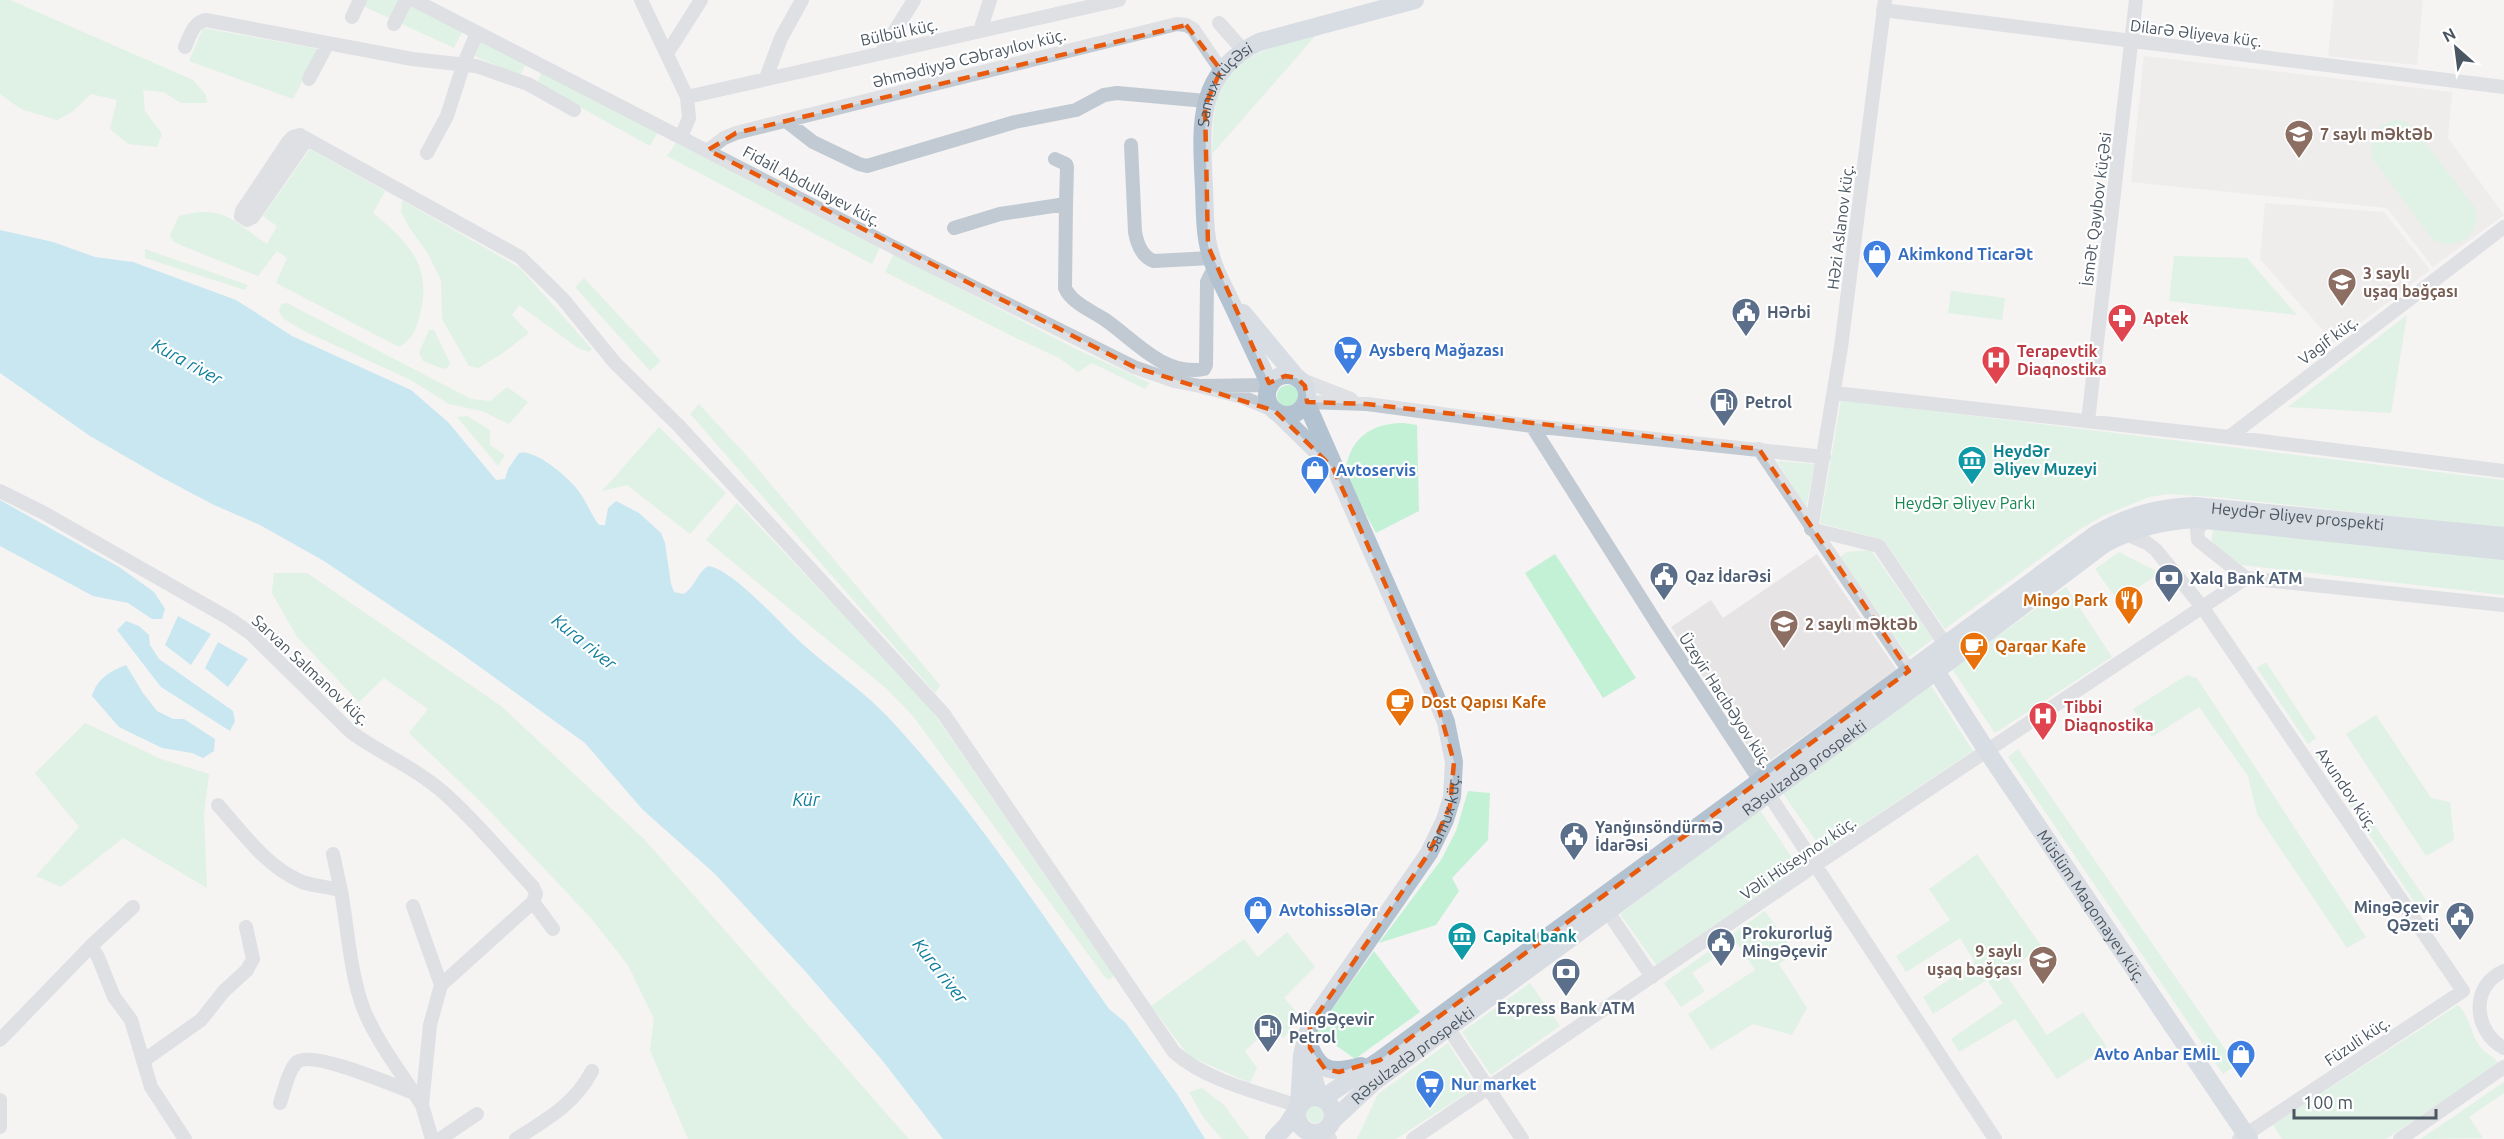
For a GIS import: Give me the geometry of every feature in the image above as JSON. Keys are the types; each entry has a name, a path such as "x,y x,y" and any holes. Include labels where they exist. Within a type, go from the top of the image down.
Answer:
{"main road":[{"name":"Samux küçəsi","path":"1227,294 1213,264 1207,238 1203,152 1206,101 1210,88 1221,70 1243,50 1280,35 1405,1"},
{"path":"1227,294 1305,386 1306,402 1298,412 1281,414 1275,411"},
{"path":"1227,294 1270,385"},
{"path":"1297,378 1285,376 1274,380 1267,396 1275,411 1333,468"},
{"name":"Samux küç.","path":"1299,1106 1300,1071 1306,1035 1315,1016 1429,853 1445,820 1454,783 1451,742 1439,704 1400,612 1333,468 1306,402"},
{"name":"Heydər Əliyev prospekti","path":"2100,539 2118,521 2155,509 2195,506 2504,536"},
{"name":"Heydər Əliyev prospekti","path":"2100,539 2161,522 2207,520 2504,551"},
{"name":"Rəsulzadə prospekti","path":"1326,1131 1374,1082 1608,912 1909,671 2100,539"},
{"name":"Rəsulzadə prospekti","path":"1320,1097 1380,1060 1764,788 1936,671 2100,539"},
{"name":"Müslüm Maqomayev küç.","path":"1936,671 2244,1137"},
{"path":"1306,1035 1307,1054 1316,1086 1320,1097 1333,1110 1326,1131"},
{"path":"1306,1035 1315,1058 1331,1071 1351,1069 1380,1060"},
{"path":"1274,1139 1306,1098 1320,1097"},
{"path":"1299,1106 1297,1112 1299,1123 1307,1131 1326,1131"},
{"path":"1301,1139 1326,1131"}],"street":[{"path":"352,17 360,0"},
{"path":"394,24 406,0"},
{"name":"Fidail Abdullayev küç.","path":"414,0 911,256 1134,367 1174,381 1200,386"},
{"path":"641,0 668,52 687,97 689,118 681,137"},
{"path":"668,52 701,0"},
{"path":"766,78 781,38 802,0"},
{"path":"881,52 914,0"},
{"path":"980,31 990,0"},
{"name":"Bülbül küç.","path":"687,97 980,31 1088,4 1119,0"},
{"name":"İsmət Qayıbov küçəsi","path":"2088,421 2136,0"},
{"name":"Dilarə Əliyeva küç.","path":"1884,5 2132,42 2504,87"},
{"name":"Həzi Aslanov küç.","path":"1811,529 1835,393 1884,5"},
{"path":"185,47 194,27 200,21 206,20 412,59 464,63 528,84 574,110"},
{"path":"1219,23 1243,50"},
{"name":"Əhmədiyyə Cəbrayılov küç.","path":"708,150 724,138 736,133 1177,24 1186,25 1192,29 1221,70"},
{"path":"427,153 447,116 464,63 477,33"},
{"path":"309,79 328,43"},
{"path":"786,121 813,142 867,166 1004,125 1076,110 1104,95 1117,93 1206,101"},
{"path":"307,139 254,217 244,219 241,216 242,211 288,142 297,135 307,139 520,257 537,271 615,363 679,426 943,713 1174,1052 1184,1061 1203,1071 1299,1106"},
{"path":"1055,159 1066,164 1067,168 1065,288 1069,296 1106,320 1156,359 1196,370 1204,369 1206,365 1207,282 1213,264 1154,261 1148,259 1144,254 1136,241 1131,145"},
{"path":"954,228 1000,214 1066,204"},
{"name":"Vagif küç.","path":"2229,437 2504,226"},
{"path":"1297,378 1367,404"},
{"path":"1200,386 1270,385"},
{"path":"1200,386 1242,397 1275,411"},
{"path":"1835,393 2229,437 2504,471"},
{"path":"1306,402 1367,404 1532,426 1824,457"},
{"name":"Üzeyir Hacıbəyov küç.","path":"1532,426 1814,866 1995,1139"},
{"path":"1759,449 1811,529 1909,671 1936,671 1945,644 1879,546 1811,529"},
{"name":"Sarvan Salmanov küç.","path":"0,491 44,513 230,619 249,633 351,732 445,793 533,887 536,894 533,902 553,929"},
{"path":"2207,520 2197,529 2198,540 2246,578 2504,604"},
{"name":"Axundov küç.","path":"2124,534 2138,538 2156,550 2203,608 2463,991"},
{"name":"Vəli Hüseynov küç.","path":"1413,1139 1814,866 2246,578"},
{"path":"218,805 272,863 300,881 327,885 341,891"},
{"path":"333,854 363,1009 375,1034 422,1105 432,1139"},
{"path":"422,1105 430,1025 441,985 533,902"},
{"path":"413,906 441,985"},
{"path":"0,1040 91,946 133,907"},
{"path":"1608,912 1652,977"},
{"path":"143,1061 201,1020 224,991 247,970 253,959 246,927"},
{"path":"91,946 98,957 114,997 131,1020 151,1087 185,1139"},
{"path":"2504,972 2488,982 2481,995 2479,1011 2483,1026 2494,1042 2504,1048"},
{"path":"2463,991 2481,995"},
{"name":"Füzuli küç.","path":"2244,1137 2463,991"},
{"path":"1449,1029 1522,1139"},
{"path":"280,1104 295,1063 303,1058 321,1060 414,1093"},
{"path":"2400,1139 2504,1067"},
{"path":"516,1139 567,1105 582,1091 592,1071"},
{"path":"0,1101 0,1127"},
{"path":"440,1139 477,1114"}],"highlighted area":[{"path":"1186,25 1221,70 1205,106 1208,246 1269,383 1285,376 1297,378 1305,386 1307,402 1367,404 1759,449 1909,671 1380,1060 1339,1072 1325,1069 1310,1048 1310,1025 1429,853 1450,806 1454,762 1435,695 1333,468 1275,411 1134,367 708,150 736,133"}],"shaded area":[{"path":"2334,0 2423,0 2417,65 2328,56"},
{"name":"7 saylı məktəb","path":"2144,56 2452,92 2448,138 2504,215 2433,267 2387,208 2131,182"},
{"name":"3 saylı uşaq bağçası","path":"2265,203 2384,212 2430,270 2334,343 2260,259"},
{"name":"2 saylı məktəb","path":"1817,554 1897,670 1761,767 1671,627 1711,600 1723,618"}],"green space":[{"path":"0,0 10,0 193,80 206,95 207,103 181,103 163,92 143,90 145,111 162,134 157,147 128,144 110,129 117,100 91,94 72,112 57,120 21,109 0,94"},
{"path":"350,0 400,0 462,32 454,48"},
{"path":"203,28 319,49 293,99 189,61"},
{"path":"1316,35 1212,154 1216,104 1221,87 1230,74 1254,55"},
{"path":"481,41 526,63 520,76 475,56"},
{"path":"542,71 658,132 650,146 537,83"},
{"path":"2391,121 2407,122 2414,128 2475,208 2475,226 2466,239 2450,244 2433,240 2373,159 2371,144 2375,132"},
{"path":"676,143 880,247 872,264 667,156"},
{"path":"310,149 385,191 373,213 397,234 420,268 423,297 420,314 408,341 399,347 276,283 287,258 277,251 258,276 183,246 173,241 170,235 179,216 207,212 227,217 267,244 277,226 263,216"},
{"path":"402,200 520,268 592,349 589,352 578,348 519,305 512,315 529,333 478,368 469,366 442,319 441,280 427,252 401,212"},
{"path":"145,249 248,285 245,290 145,258"},
{"path":"894,254 1076,349 1150,383 1145,389 1092,363 1078,372 1059,358 885,272"},
{"path":"2174,256 2247,258 2297,315 2169,301"},
{"path":"584,278 661,361 650,371 575,287"},
{"path":"1951,291 2005,298 2002,320 1948,313"},
{"path":"287,303 471,399 490,401 507,387 528,402 509,424 482,411 449,404 411,380 306,332 284,319 279,312 281,304"},
{"path":"2407,315 2391,413 2288,407"},
{"path":"429,330 434,330 450,363 448,367 443,369 423,361 419,353"},
{"path":"1288,385 1296,388 1299,396 1296,404 1288,407 1280,404 1277,396 1280,388"},
{"name":"Heydər Əliyev Parkı","path":"1841,400 2504,480 2504,528 2215,497 2168,494 2149,497 2103,516 2077,531 1945,629 1884,540 1820,523"},
{"path":"699,404 746,455 940,685 935,693 690,414"},
{"path":"467,416 490,430 490,445 505,455 498,466 457,417"},
{"path":"1395,423 1417,425 1419,511 1376,533 1346,474 1347,462 1358,441 1370,430"},
{"path":"659,427 726,493 690,534 627,485 602,491"},
{"path":"1777,461 1815,464 1806,507"},
{"path":"737,503 926,702 1114,976 1109,980 913,716 887,689 706,540"},
{"path":"2213,528 2504,559 2504,595 2242,565 2211,544"},
{"path":"1871,550 1933,639 1909,657 1840,557 1847,552"},
{"path":"2119,552 2160,573 2118,601 2095,569"},
{"path":"1555,554 1636,678 1603,698 1525,573"},
{"path":"274,573 307,573 501,706 644,839 909,1139 688,1139 650,1050 654,1019 628,965 590,917 484,805 409,733 428,709 384,678 359,702 297,637 272,593"},
{"path":"2066,587 2112,657 1995,733 1952,669"},
{"path":"2266,662 2316,738 2308,744 2257,668"},
{"path":"2187,675 2197,678 2366,937 2347,948 2257,814 2248,776 2199,707 2152,737 2133,709"},
{"path":"1930,684 1973,751 1823,851 1782,792"},
{"path":"2376,715 2431,798 2450,802 2454,840 2426,856 2346,734"},
{"path":"85,723 161,759 209,774 204,815 207,888 123,838 61,887 36,876 79,827 35,773"},
{"path":"2018,749 2236,1065 2223,1074 2008,757"},
{"path":"2323,750 2433,910 2424,916 2315,754"},
{"path":"1468,791 1490,793 1488,840 1452,878 1459,891 1436,925 1379,943 1441,860 1456,831"},
{"path":"1760,810 1799,868 1657,966 1620,914"},
{"path":"1977,854 2042,947 2004,972 2047,1035 2083,1012 2107,1047 2057,1079 2015,1019 1959,1052 1951,1039 2003,1003 1987,980 1933,1014 1923,997 1975,962 1960,938 1906,972 1896,956 1950,920 1929,889"},
{"path":"1765,911 1795,953 1779,964 1807,1008 1792,1035 1753,1024 1711,1050 1688,1014 1755,970 1737,943 1692,973 1705,991 1681,1007 1664,983"},
{"path":"1287,932 1315,967 1284,998 1299,1015 1284,1038 1268,1029 1245,1051 1257,1068 1250,1083 1189,1056 1151,1006 1244,939 1258,957"},
{"path":"1374,951 1420,1012 1355,1059 1316,1031"},
{"path":"1530,983 1560,1026 1491,1075 1462,1032"},
{"path":"2458,1005 2465,1014 2481,1048 2499,1064 2386,1139 2282,1139 2273,1125"},
{"path":"1448,1043 1476,1087 1396,1139 1357,1139 1378,1094"},
{"path":"2504,1082 2504,1093 2469,1117 2483,1138 2421,1139"},
{"path":"1202,1088 1224,1105 1249,1139 1222,1139 1203,1117 1189,1092"},
{"path":"1311,1105 1319,1105 1324,1110 1322,1121 1311,1123 1306,1118 1306,1110"}],"water":[{"name":"Kür","path":"0,230 53,242 95,257 133,262 236,300 292,336 411,390 448,422 496,480 505,479 508,469 519,453 526,453 543,460 561,473 583,497 599,525 605,525 608,508 616,501 639,513 661,533 674,592 683,594 687,592 708,566 718,569 741,585 807,648 875,704 917,749 975,821 1109,1009 1125,1022 1177,1094 1205,1139 943,1139 882,1060 805,971 714,873 643,810 585,743 455,649 324,561 260,525 212,504 161,477 90,436 0,373"},
{"path":"0,500 119,567 154,592 165,609 162,619 152,619 128,603 93,596 0,546"},
{"path":"178,616 211,634 191,665 165,645"},
{"path":"126,621 139,626 149,635 150,645 159,659 233,711 235,721 230,731 161,687 117,630"},
{"path":"218,642 248,659 228,687 205,668"},
{"path":"126,665 157,711 173,719 184,719 215,739 214,751 203,758 192,753 162,748 119,727 92,696 97,685 105,676"}],"place":[{"name":"7 saylı məktəb","path":"2299,160"},
{"name":"Akimkond Ticarət","path":"1877,280"},
{"name":"3 saylı uşaq bağçası","path":"2342,308"},
{"name":"Hərbi","path":"1746,338"},
{"name":"Aptek","path":"2122,344"},
{"name":"Aysberq Mağazası","path":"1348,376"},
{"name":"Terapevtik Diaqnostika","path":"1996,386"},
{"name":"Petrol","path":"1724,428"},
{"name":"Heydər Əliyev Muzeyi","path":"1972,486"},
{"name":"Avtoservis","path":"1315,496"},
{"name":"Qaz İdarəsi","path":"1664,602"},
{"name":"Xalq Bank ATM","path":"2169,604"},
{"name":"Mingo Park","path":"2129,626"},
{"name":"2 saylı məktəb","path":"1784,650"},
{"name":"Qarqar Kafe","path":"1974,672"},
{"name":"Dost Qapısı Kafe","path":"1400,728"},
{"name":"Tibbi Diaqnostika","path":"2043,742"},
{"name":"Yanğınsöndürmə İdarəsi","path":"1574,862"},
{"name":"Avtohissələr","path":"1258,936"},
{"name":"Mingəçevir Qəzeti","path":"2460,942"},
{"name":"Capital bank","path":"1462,962"},
{"name":"Prokurorluğ Mingəçevir","path":"1721,968"},
{"name":"9 saylı uşaq bağçası","path":"2043,986"},
{"name":"Express Bank ATM","path":"1566,998"},
{"name":"Mingəçevir Petrol","path":"1268,1054"},
{"name":"Avto Anbar EMİL","path":"2241,1080"},
{"name":"Nur market","path":"1430,1110"}],"water label":[{"name":"Kura river","path":"187,362"},
{"name":"Kura river","path":"584,642"},
{"name":"Kura river","path":"940,971"}]}
